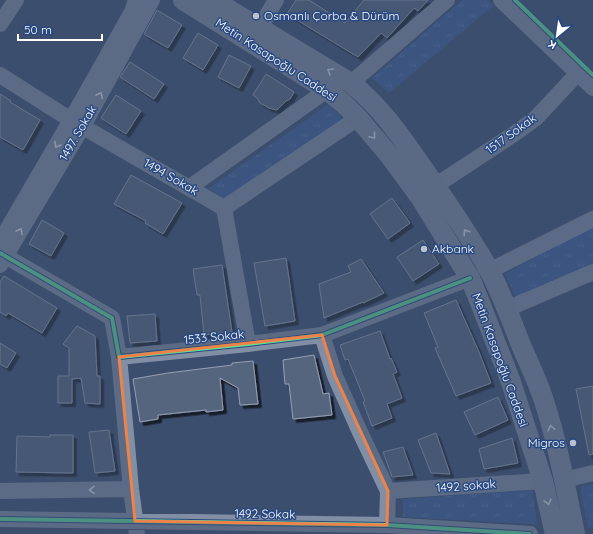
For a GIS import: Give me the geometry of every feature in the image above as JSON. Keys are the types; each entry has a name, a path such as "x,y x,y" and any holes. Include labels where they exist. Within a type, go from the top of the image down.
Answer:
{"main road":[{"name":"Metin Kasapoğlu Caddesi","path":"183,0 327,90 343,103 358,118 390,156 420,198 470,278 481,305 511,382 543,480 555,534"},
{"name":"Metin Kasapoğlu Caddesi","path":"213,0 351,83 367,96 380,110 435,186 473,243 489,271 507,309 544,400 564,480 575,534"}],"street":[{"path":"0,24 16,0"},
{"name":"1497. Sokak","path":"77,123 132,12 136,0"},
{"name":"1497. Sokak","path":"1,254 77,123 152,0"},
{"path":"259,29 276,0"},
{"path":"351,83 447,0"},
{"path":"501,0 593,88"},
{"name":"1517 Sokak","path":"435,186 536,118 578,72"},
{"name":"1494 Sokak","path":"0,75 77,123 224,208"},
{"path":"190,187 327,90"},
{"path":"248,344 224,208 358,118"},
{"path":"489,271 593,219"},
{"path":"1,254 112,318 118,357 136,528"},
{"path":"507,309 593,272"},
{"name":"1533 Sokak","path":"118,357 322,335 470,278"},
{"path":"322,335 335,376 388,491 387,525"},
{"path":"564,480 593,473"},
{"name":"1492 sokak","path":"388,491 543,480"},
{"path":"0,491 131,489"},
{"name":"1492 Sokak","path":"0,520 136,528 284,529 387,525 530,534"}],"highlighted area":[{"path":"322,335 335,376 388,491 387,525 135,521 119,357"}],"green space":[{"path":"462,0 488,0 493,6 389,93 372,78"},
{"path":"329,104 344,120 224,200 209,188"},
{"path":"593,225 593,268 516,299 505,274"},
{"path":"593,484 593,527 588,528 580,487"},
{"path":"532,490 537,524 403,517 403,499"}],"building":[{"path":"296,0 309,0 345,23 364,0 428,0 418,11 414,8 387,38 381,33 358,57 287,14"},
{"path":"157,10 182,25 168,48 144,34"},
{"path":"198,33 218,45 203,70 183,58"},
{"path":"229,55 251,66 239,88 218,77"},
{"path":"130,62 164,84 154,99 120,77"},
{"path":"266,74 294,92 290,99 277,110 260,103 253,95"},
{"path":"0,94 11,101 10,102 40,120 23,150 0,137"},
{"path":"116,95 141,111 126,134 101,118"},
{"path":"131,175 182,203 163,234 145,223 146,221 114,204"},
{"path":"392,198 410,223 388,239 370,214"},
{"path":"42,220 64,233 51,256 29,244"},
{"path":"423,240 439,264 413,281 397,257"},
{"path":"286,258 295,321 265,326 254,263"},
{"path":"361,259 384,293 324,318 319,284 351,272 348,266"},
{"path":"222,265 232,332 204,335 200,295 197,295 193,269"},
{"path":"4,276 57,308 42,333 8,313 6,316 0,312 0,282"},
{"path":"456,300 491,383 456,396 435,348 438,347 424,313"},
{"path":"155,314 157,341 130,343 127,316"},
{"path":"77,326 95,336 97,376 100,376 100,404 85,403 81,378 72,379 72,403 58,403 58,376 69,376 69,348 63,344"},
{"path":"380,331 390,359 391,358 397,372 393,374 402,398 387,404 392,418 372,426 363,402 365,401 348,359 345,360 340,345"},
{"path":"0,343 16,353 7,368 0,364"},
{"path":"314,355 323,394 329,393 332,415 293,419 289,384 285,384 283,360"},
{"path":"253,361 258,404 240,405 238,388 220,378 223,410 206,412 206,410 158,415 158,419 140,422 133,379"},
{"path":"593,386 593,454 589,455 576,389"},
{"path":"498,397 508,420 475,435 464,412"},
{"path":"109,430 115,471 95,473 89,432"},
{"path":"436,433 450,474 431,473 418,440"},
{"path":"50,435 73,435 73,473 16,472 17,436 50,437"},
{"path":"512,438 518,463 484,469 479,449"},
{"path":"403,447 413,475 392,477 383,452"}],"cycle path":[{"path":"515,0 593,75"},
{"path":"0,253 112,318 119,357 322,335 470,278"},
{"path":"0,519 387,525 530,534"}],"place":[{"name":"Osmanlı Çorba & Dürüm","path":"256,16"},
{"name":"Akbank","path":"424,249"},
{"name":"Migros","path":"573,443"}]}
